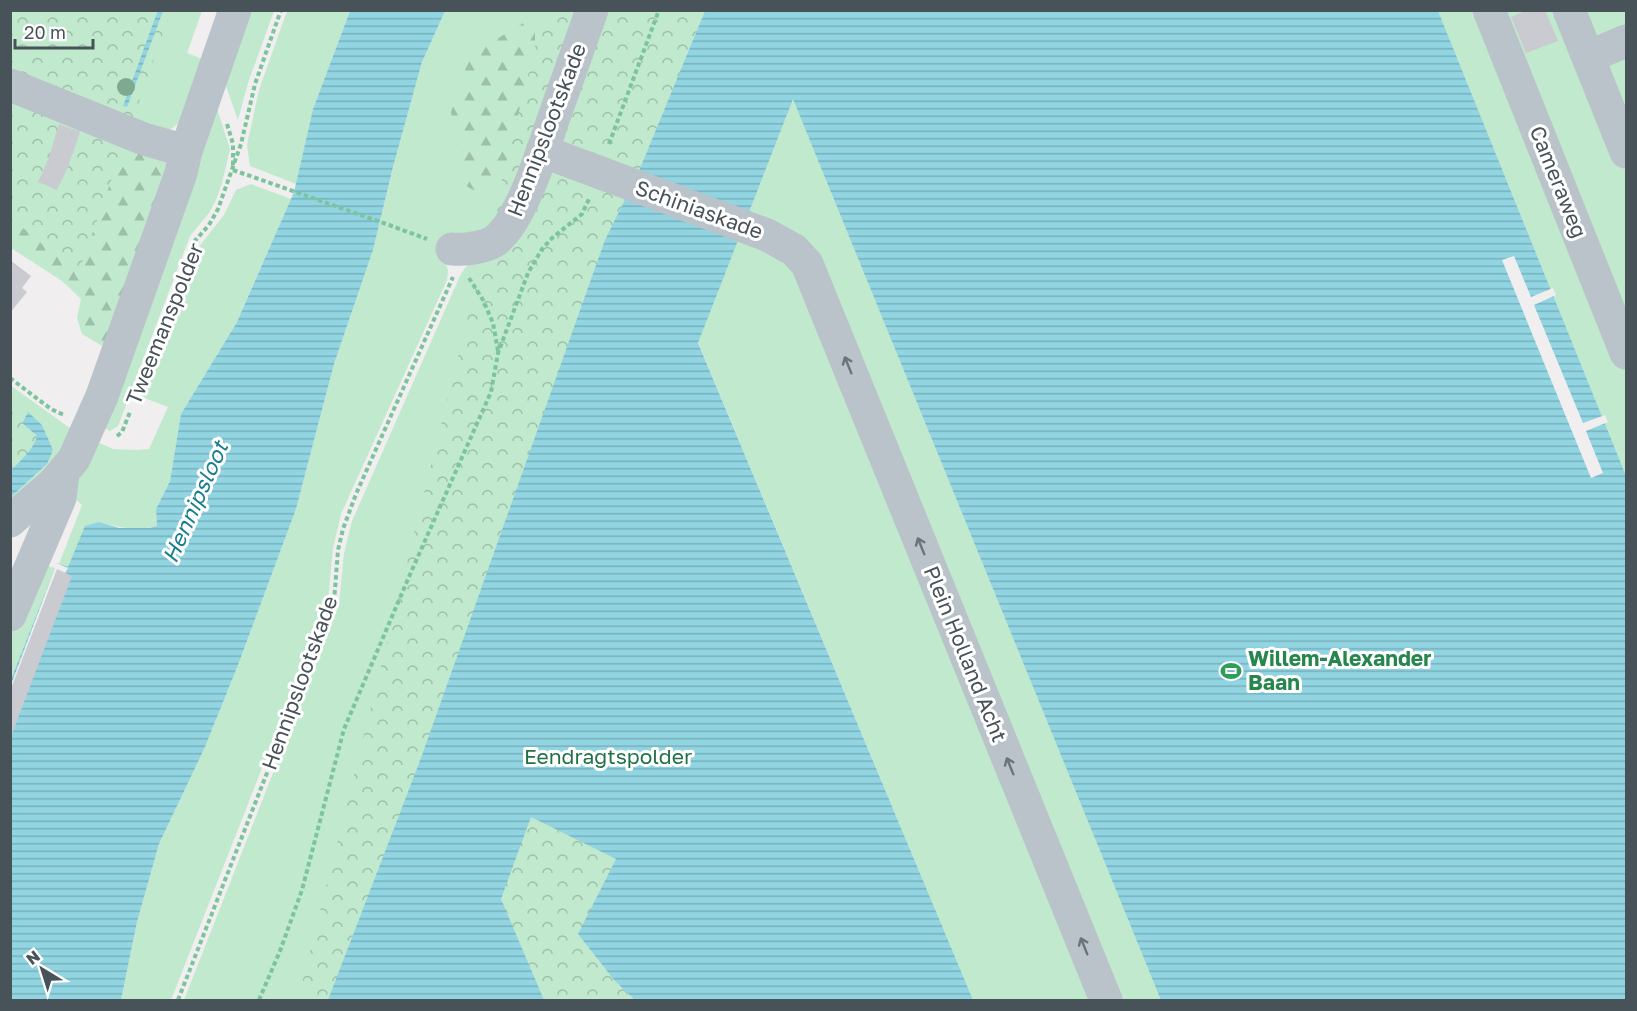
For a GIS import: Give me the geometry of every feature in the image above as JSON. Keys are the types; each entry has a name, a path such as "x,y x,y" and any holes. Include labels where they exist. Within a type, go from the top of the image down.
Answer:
{"street":[{"name":"Tweemanspolder","path":"10,521 53,484 74,459 102,396 235,10"},
{"name":"Hennipslootskade","path":"453,260 467,250 495,241 512,223 542,152 592,10"},
{"name":"Cameraweg","path":"1489,10 1626,353"},
{"path":"1569,10 1626,152"},
{"path":"1588,57 1626,41"},
{"path":"10,84 144,139 186,151"},
{"name":"Schiniaskade","path":"542,152 767,235 794,250 807,264 825,306"},
{"name":"Plein Holland Acht","path":"825,306 1106,1000"},
{"path":"10,615 60,498 63,473"}],"path":[{"name":"Tweemanspolder","path":"139,388 193,243 209,225 218,209 233,170 255,84 281,10"},
{"path":"608,145 659,10"},
{"path":"233,170 389,225 453,260"},
{"path":"259,1000 302,890 344,729 491,392 498,353 528,273 552,237 582,214 588,201"},
{"name":"Hennipslootskade","path":"178,1000 334,602 338,550 356,494 453,278 453,260"},
{"path":"468,277 483,300 493,323 498,353"},
{"path":"10,378 51,409 87,426"},
{"name":"Tweemanspolder","path":"87,426 112,437 117,436 122,432 131,410"}],"green space":[{"path":"10,11 171,11 78,274 11,218"},
{"path":"163,11 202,11 187,53 205,60 185,118 162,136 80,104"},
{"path":"245,11 274,11 248,83 238,120 222,75"},
{"path":"287,11 350,11 313,109 296,184 250,166 247,145 259,90"},
{"name":"Willem-Alexander Baan","path":"445,11 1626,11 1626,1000 973,1000 698,342 792,99 328,1000 184,1000 339,605 344,553 352,521 460,276 473,261 446,264 447,280 341,514 333,548 328,600 171,1000 121,1000 137,922 159,844 205,747 296,509 334,364 373,250 422,62"},
{"name":"Eendragtspolder","path":"544,11 705,11 702,23 793,99 698,343 973,1000 298,1000"},
{"path":"535,16 535,48 515,147 487,197 466,186 451,112 470,55"},
{"path":"214,99 230,149 222,183 209,213 190,236 118,426 110,431 97,424"},
{"path":"102,136 168,161 109,350 82,334 77,318 81,299 62,281 11,248 10,207"},
{"path":"251,184 291,199 237,322 181,414 170,481 156,509 157,526 128,528 99,522 68,568 59,564 82,505 70,494 88,438 113,449 149,449 168,407 142,397 198,248 224,215 236,190"},
{"path":"10,385 74,431 55,466 11,505 11,497 47,464 42,425 11,398"},
{"path":"11,398 28,412 22,423 37,436 30,450 11,470"},
{"path":"40,564 55,568 11,682 11,636"}],"water":[{"path":"158,10 163,11 127,107 123,106"},
{"name":"Hennipsloot","path":"350,11 445,11 422,62 373,250 334,364 296,509 205,747 159,844 137,922 121,1000 11,1000 10,682 57,563 68,567 85,526 99,522 119,528 157,526 156,509 170,481 181,414 237,322 294,192 313,109"},
{"name":"Willem-Alexander Baan","path":"705,11 1438,11 1626,476 1626,1000 1161,1000 793,99 698,343 973,1000 635,1000 615,981 578,934 616,859 531,817 501,899 544,1000 328,1000 421,758 605,240 639,171"},
{"path":"28,412 42,425 53,450 47,464 11,497 11,470 30,450 37,436 22,423"}],"pier":[{"path":"1514,256 1531,297 1553,288 1556,295 1534,305 1583,423 1605,415 1608,422 1586,431 1603,473 1591,478 1502,260"},
{"path":"54,562 68,568 65,573 57,570 11,691 11,685 55,568 52,567"}],"building":[{"path":"1528,10 1545,10 1558,41 1526,53 1511,17"},
{"path":"59,124 80,132 57,190 38,182 48,160"},
{"path":"10,260 31,276 22,288 27,292 10,313"},
{"path":"57,569 72,576 10,739 10,691"}],"place":[{"name":"Willem-Alexander Baan","path":"1231,671"}]}
